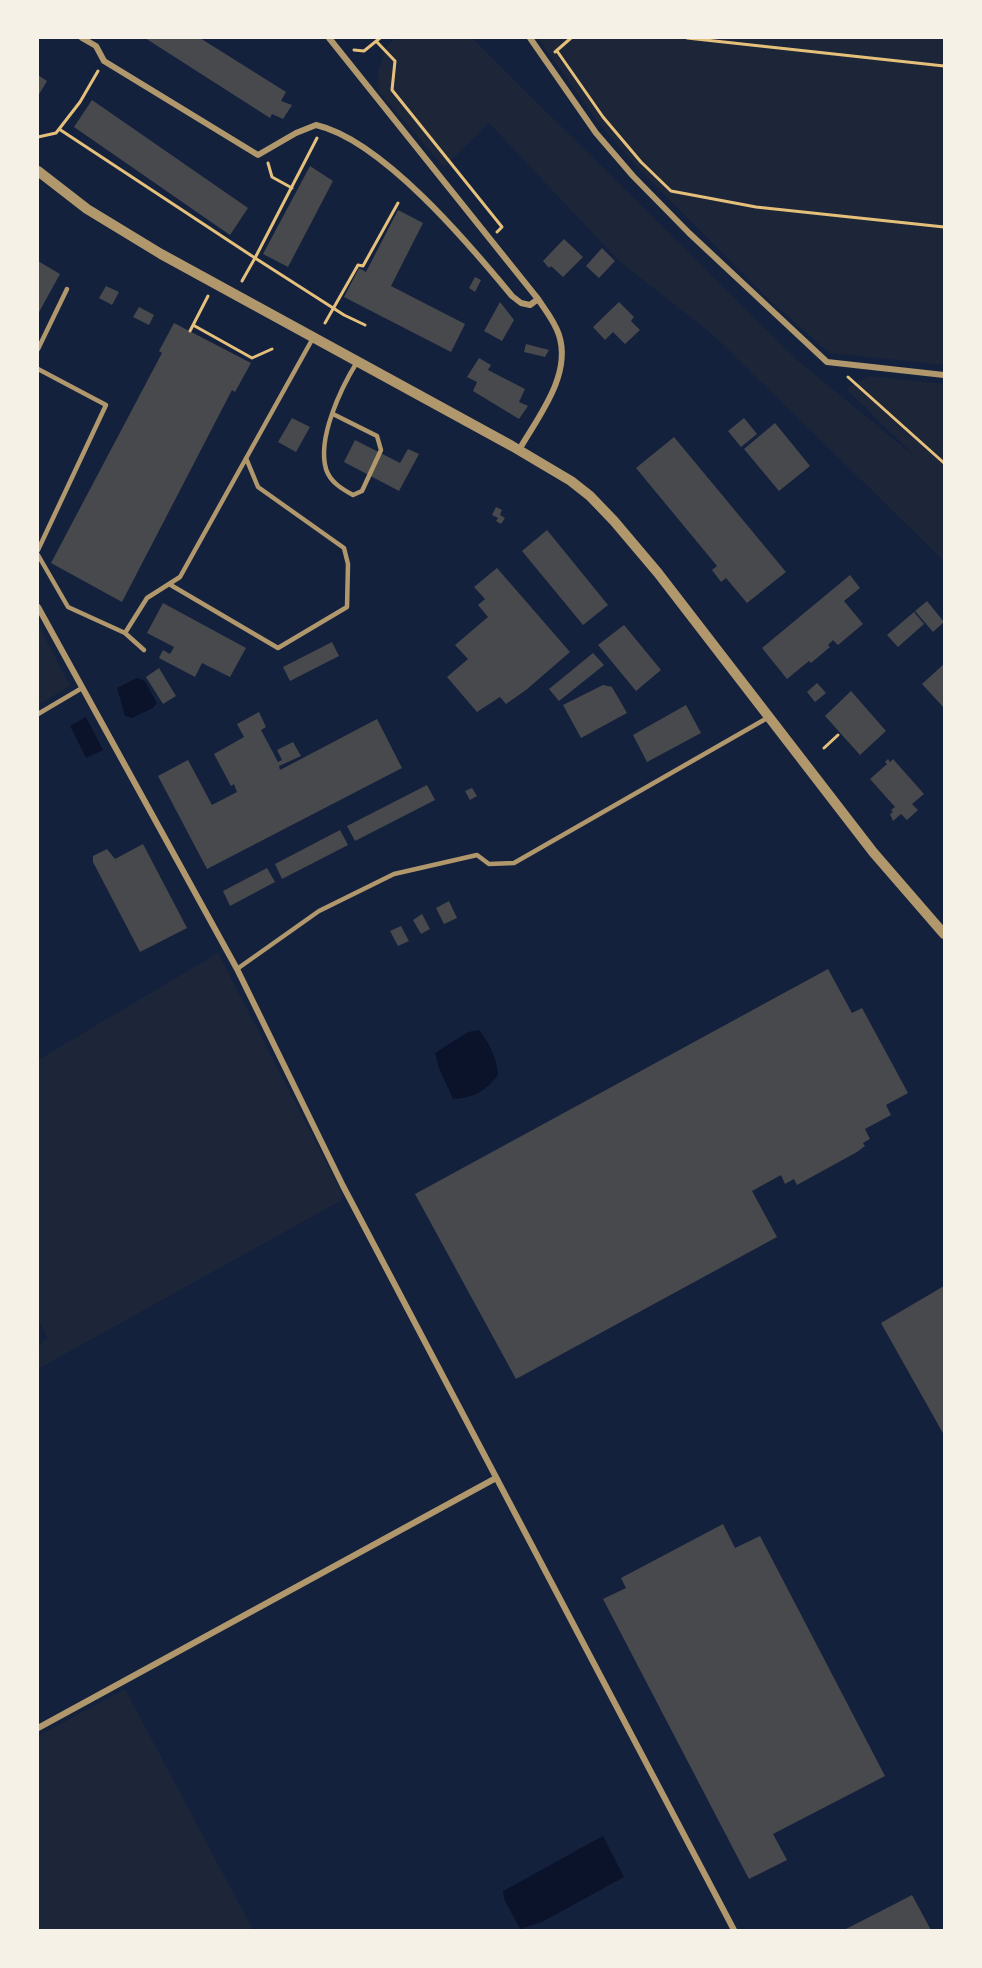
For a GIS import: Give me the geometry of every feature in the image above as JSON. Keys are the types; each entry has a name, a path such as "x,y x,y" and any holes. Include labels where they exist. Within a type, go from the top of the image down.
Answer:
{"street":[{"path":"82,38 96,46 104,61 258,155 296,133 316,125 339,134 385,164 431,205 512,296 521,303 530,305 538,299"},
{"path":"329,38 538,299 555,325 562,347 557,380 519,450"},
{"path":"530,38 596,133 633,176 688,233 827,362 945,375"},
{"path":"38,171 92,213 161,254 519,450 590,496 614,520 678,598 873,852 945,934"},
{"path":"38,607 237,969 343,1186 734,1930"},
{"path":"38,1728 496,1478"}],"lane":[{"path":"38,349 67,289"},
{"path":"125,633 147,598 180,577 313,338"},
{"path":"333,414 377,436 381,450 362,491 353,495 335,484 326,470 325,446 333,414 347,378 357,362"},
{"path":"38,369 106,405 38,550"},
{"path":"169,584 278,648 347,607 348,564 344,548 258,487 246,458"},
{"path":"38,555 68,608 125,633 144,650"},
{"path":"38,714 82,688"},
{"path":"237,969 319,911 394,874 477,855 489,864 514,863 769,717"}],"path":[{"path":"339,50 346,44 353,50 364,51 380,38"},
{"path":"545,61 571,38"},
{"path":"687,38 945,66"},
{"path":"376,41 395,61 392,90 502,227 490,240"},
{"path":"557,51 603,117 641,162 671,191 756,207 945,227"},
{"path":"38,136 56,133 80,102 104,61"},
{"path":"59,129 333,308 365,325"},
{"path":"242,281 317,137"},
{"path":"272,177 292,188"},
{"path":"325,323 358,265 363,266 398,203"},
{"path":"190,331 209,295"},
{"path":"193,325 252,358 273,349"},
{"path":"827,362 858,384 945,463"},
{"path":"824,748 838,735"}],"shaded area":[{"path":"396,38 472,38 797,360 918,459 846,389 868,376 944,384 944,561 712,334 619,261 489,123 444,167 379,92 378,72 386,47"},
{"path":"538,38 944,38 944,365 831,353 821,346 764,295 637,167 598,122"},
{"path":"38,624 70,686 38,705"},
{"path":"137,678 145,681 157,703 153,708 132,718 125,716 117,688"},
{"path":"86,717 103,750 86,758 70,726"},
{"path":"218,953 343,1195 340,1201 38,1369 38,1346 48,1338 38,1320 38,1060"},
{"path":"479,1030 492,1051 498,1075 478,1093 453,1099 435,1053 468,1032"},
{"path":"125,1689 253,1930 38,1930 38,1736"},
{"path":"603,1836 624,1877 542,1922 520,1929 504,1899 503,1891"}],"building":[{"path":"145,38 200,38 286,92 281,101 292,105 283,119 272,114 270,118"},
{"path":"38,75 47,81 38,96"},
{"path":"92,100 248,208 230,235 74,127"},
{"path":"310,166 333,181 288,267 263,254"},
{"path":"398,210 423,223 391,286 465,324 451,352 344,297 359,268 366,272"},
{"path":"564,239 583,257 563,277 543,261"},
{"path":"602,248 615,261 599,278 586,266"},
{"path":"38,261 60,274 38,314"},
{"path":"475,277 481,280 475,292 469,288"},
{"path":"106,286 119,292 112,305 99,298"},
{"path":"500,302 514,320 502,341 484,331"},
{"path":"619,302 634,317 631,321 640,330 625,344 613,332 605,340 593,327"},
{"path":"139,307 154,315 149,325 133,317"},
{"path":"174,323 251,363 235,392 232,390 122,602 51,563 162,353 159,351"},
{"path":"526,344 549,350 545,357 524,352"},
{"path":"479,358 491,365 488,370 525,389 519,402 528,406 519,419 473,391 477,382 467,377"},
{"path":"292,418 310,427 296,452 278,442"},
{"path":"744,418 757,434 741,447 728,431"},
{"path":"775,423 810,466 779,491 744,449"},
{"path":"674,437 786,572 747,603 726,578 721,582 712,570 717,566 636,468"},
{"path":"355,440 400,463 408,449 419,454 399,491 344,462"},
{"path":"496,507 502,510 500,515 505,518 501,524 496,521 498,518 492,515"},
{"path":"547,530 608,605 583,625 522,551"},
{"path":"497,568 570,652 506,704 500,697 477,712 447,677 468,659 455,645 488,617 478,605 485,599 474,587"},
{"path":"850,575 860,588 844,601 863,624 838,645 833,640 828,645 830,647 787,679 762,648"},
{"path":"927,601 944,622 933,632 915,611"},
{"path":"163,603 246,648 230,677 202,663 195,677 159,658 163,650 170,654 174,647 147,633"},
{"path":"914,612 924,624 898,647 887,635"},
{"path":"624,625 661,670 636,691 598,645"},
{"path":"332,642 339,656 290,681 283,667"},
{"path":"593,653 604,665 559,701 549,689"},
{"path":"944,664 944,708 922,684"},
{"path":"159,668 176,696 163,704 146,677"},
{"path":"817,683 826,693 815,702 807,692"},
{"path":"603,685 612,687 627,713 581,738 563,705"},
{"path":"851,691 886,731 860,755 825,716"},
{"path":"686,705 701,733 647,762 633,735"},
{"path":"259,712 266,727 261,730 278,762 282,760 277,750 293,742 301,756 279,766 280,770 377,719 402,768 207,869 158,776 188,760 212,805 237,792 234,784 231,786 214,754 244,737 237,724"},
{"path":"888,759 890,762 893,759 924,794 912,804 918,810 907,820 901,814 893,821 890,814 895,807 870,779 887,764 885,762"},
{"path":"427,785 435,800 355,841 347,826"},
{"path":"472,788 477,796 470,800 465,791"},
{"path":"340,830 348,845 282,879 275,864"},
{"path":"143,844 187,928 140,952 93,862 93,856 107,849 115,859"},
{"path":"267,868 275,882 230,906 223,891"},
{"path":"449,901 457,918 444,924 436,908"},
{"path":"422,914 430,929 421,934 413,920"},
{"path":"401,926 409,941 398,946 390,931"},
{"path":"828,969 852,1013 862,1008 908,1093 886,1105 891,1115 865,1129 870,1139 863,1143 865,1146 857,1152 797,1185 794,1179 785,1184 781,1175 752,1191 777,1237 516,1379 415,1194"},
{"path":"944,1286 944,1435 881,1323"},
{"path":"723,1524 735,1548 760,1536 885,1776 773,1834 787,1860 749,1879 603,1599 626,1588 621,1578"},
{"path":"912,1895 931,1930 844,1930 887,1908"}]}
